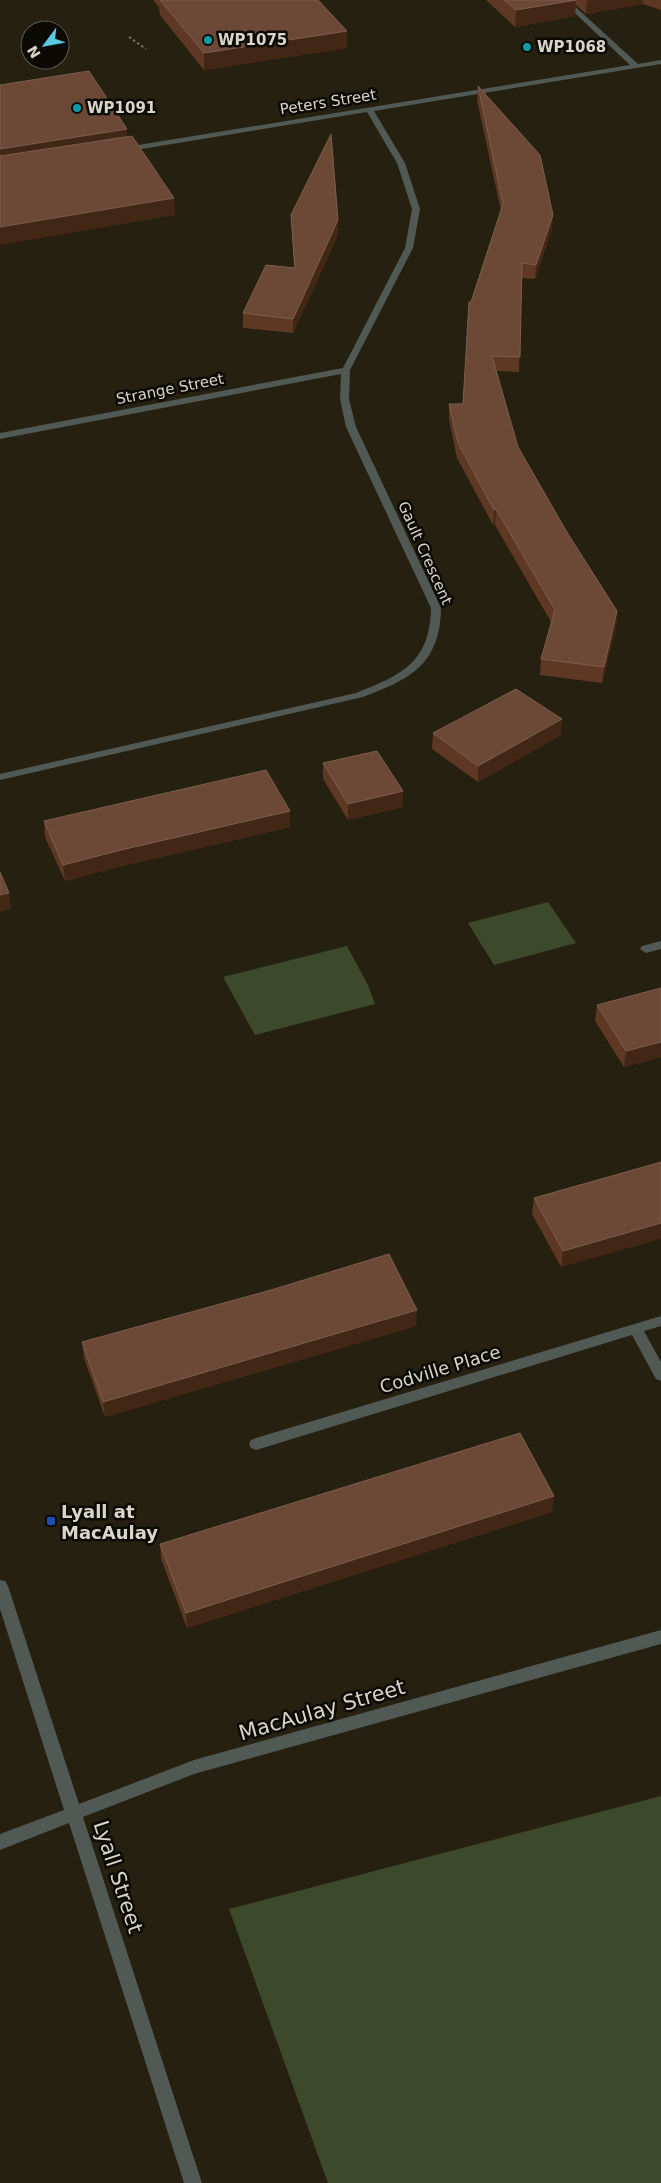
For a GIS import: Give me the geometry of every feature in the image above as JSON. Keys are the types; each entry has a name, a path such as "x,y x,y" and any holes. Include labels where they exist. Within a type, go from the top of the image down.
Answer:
{"street":[{"path":"564,0 636,66"},
{"name":"Peters Street","path":"118,151 661,62"},
{"name":"Gault Crescent","path":"0,777 359,695 384,686 405,674 421,660 432,644 437,626 436,608 351,427 344,406 343,388 346,370 408,248 416,209 401,163 369,110"},
{"name":"Strange Street","path":"0,436 346,370"},
{"path":"646,949 661,945"},
{"name":"Codville Place","path":"256,1444 661,1321"},
{"path":"636,1329 661,1375"},
{"name":"Lyall Street","path":"0,1586 193,2183"},
{"name":"MacAulay Street","path":"0,1842 194,1767 661,1637"}],"path":[{"path":"129,37 146,49"}],"green space":[{"path":"548,902 576,943 494,965 468,923"},
{"path":"347,946 368,985 375,1004 255,1035 223,977"},
{"path":"661,1796 661,2183 328,2183 229,1909"}],"building":[{"name":"WP1075","path":"160,0 318,0 347,31 204,53"},
{"path":"504,0 576,0 516,10"},
{"path":"89,71 127,129 0,149 0,85"},
{"path":"478,86 540,155 553,215 536,265 522,263 520,357 492,356 518,447 568,534 617,611 604,667 541,659 555,610 496,509 494,510 458,443 449,404 463,404 469,302 471,302 503,204"},
{"path":"331,134 338,220 293,319 243,313 266,265 295,268 291,215"},
{"path":"132,136 174,198 0,227 0,156"},
{"path":"516,689 562,719 478,766 433,733"},
{"path":"377,751 403,791 348,804 323,763"},
{"path":"266,770 290,811 63,865 44,821"},
{"path":"0,872 9,893 0,895"},
{"path":"661,988 661,1042 626,1051 597,1005"},
{"path":"661,1162 661,1223 563,1251 534,1198"},
{"path":"389,1254 417,1310 103,1402 82,1342 271,1290"},
{"path":"520,1433 554,1496 186,1613 160,1544"}],"place":[{"name":"WP1075","path":"208,40"},
{"name":"WP1068","path":"527,47"},
{"name":"WP1091","path":"77,108"},
{"name":"Lyall at MacAulay","path":"51,1521"}]}
